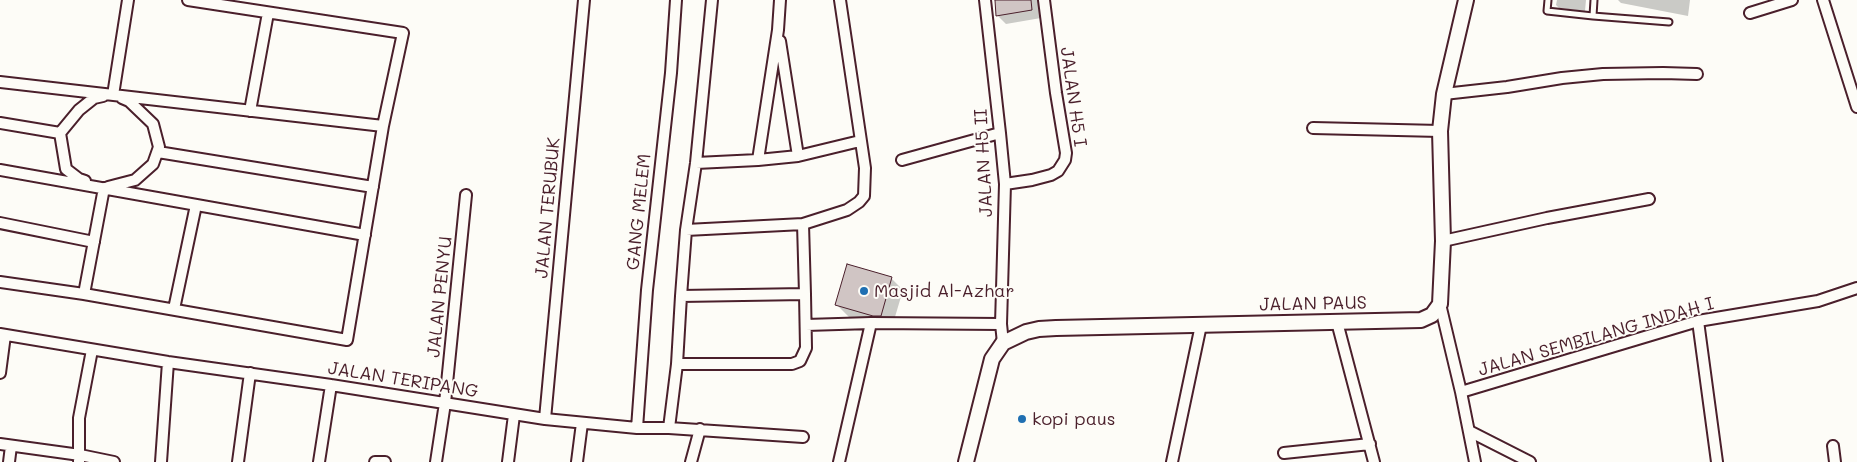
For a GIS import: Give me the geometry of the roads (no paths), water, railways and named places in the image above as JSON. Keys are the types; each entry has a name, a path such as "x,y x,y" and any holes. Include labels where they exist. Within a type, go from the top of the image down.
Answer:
{"main road":[{"path":"1440,304 1442,241 1440,131 1444,94 1466,0"},
{"name":"JALAN PAUS","path":"1003,343 1012,337 1039,329 1421,320 1432,315 1440,304"},
{"path":"966,462 992,359 1003,343"}],"street":[{"path":"113,95 128,0"},
{"path":"0,282 174,309 347,340 383,126 403,33 188,0"},
{"name":"JALAN TERUBUK","path":"545,419 584,0"},
{"name":"GANG MELEM","path":"638,428 647,290 676,0"},
{"path":"669,428 677,364 686,230 696,163 712,0"},
{"path":"758,160 778,30 780,0"},
{"path":"686,230 804,224 847,210 864,196 865,168 840,0"},
{"name":"JALAN H5 II","path":"985,0 1005,184 1001,324 1003,343"},
{"name":"JALAN H5 I","path":"1005,184 1051,175 1058,171 1066,160 1044,0"},
{"path":"1750,12 1792,0"},
{"path":"1823,0 1857,107"},
{"path":"250,111 268,12"},
{"path":"778,30 798,156"},
{"path":"1444,94 1603,74 1663,72 1697,74"},
{"path":"0,82 383,126"},
{"path":"113,95 129,101 153,124 159,147 154,164 135,180 104,188 79,179 66,169 60,133 79,110 94,98 113,95"},
{"path":"0,123 60,133"},
{"path":"1313,128 1440,131"},
{"path":"902,160 1000,133"},
{"path":"696,163 798,156 860,141"},
{"path":"158,152 373,187"},
{"path":"0,170 365,235"},
{"path":"84,294 104,188"},
{"name":"JALAN PENYU","path":"436,462 445,404 466,195"},
{"path":"1442,241 1547,218 1649,199"},
{"path":"174,309 196,205"},
{"path":"0,223 94,242"},
{"path":"677,364 792,364 800,361 805,352 806,325 804,224"},
{"name":"JALAN SEMBILANG INDAH I","path":"1461,392 1698,321 1818,301 1857,288"},
{"path":"681,296 805,294"},
{"path":"1440,304 1461,392 1474,462"},
{"path":"1698,321 1717,462"},
{"path":"1337,322 1374,462"},
{"path":"806,325 871,323 1001,324"},
{"path":"839,462 871,323"},
{"path":"1172,462 1201,325"},
{"path":"0,374 2,335"},
{"name":"JALAN TERIPANG","path":"2,335 545,419 638,428 700,429 803,437"},
{"path":"79,458 79,418 92,350"},
{"path":"161,462 168,362"},
{"path":"238,462 250,374"},
{"path":"319,462 331,385"},
{"path":"508,462 514,415"},
{"path":"577,462 582,423"},
{"path":"692,462 700,429"},
{"path":"1469,431 1530,462"},
{"path":"0,444 79,458 114,462"},
{"path":"1284,453 1370,444"},
{"path":"9,462 11,446"},
{"path":"1833,446 1835,462"},
{"path":"375,462 384,462"}],"lane":[{"path":"1548,0 1547,11 1669,22"},
{"path":"1593,16 1594,0"}],"place":[{"name":"Masjid Al-Azhar","path":"864,291"},
{"name":"kopi paus","path":"1022,419"}]}
